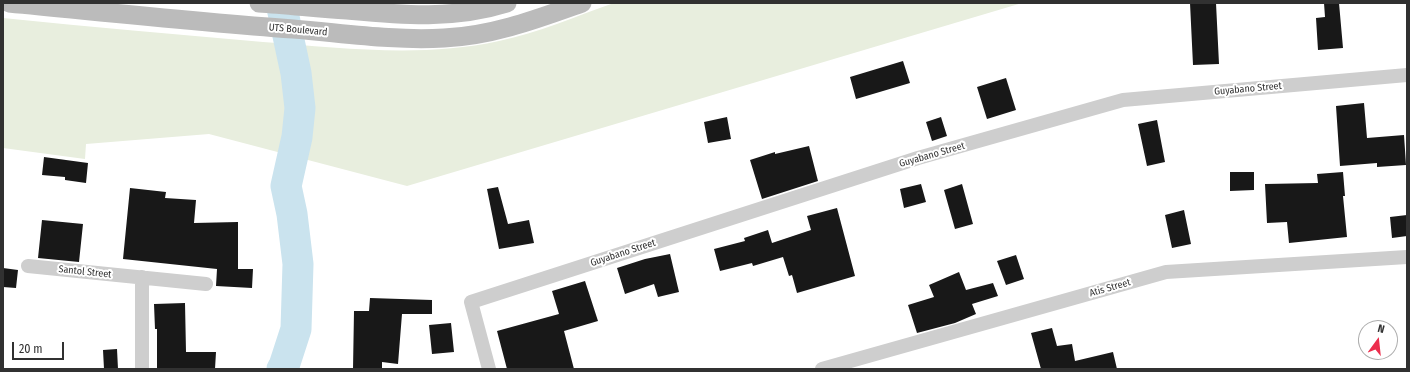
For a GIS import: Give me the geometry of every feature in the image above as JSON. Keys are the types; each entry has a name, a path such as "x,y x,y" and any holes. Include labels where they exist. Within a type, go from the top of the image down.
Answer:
{"main road":[{"name":"UTS Boulevard","path":"9,3 389,38 445,38 494,32 582,3"},
{"path":"259,3 389,14 439,16 488,9 507,3"}],"street":[{"name":"Guyabano Street","path":"489,369 471,302 918,158 1123,100 1407,75"},
{"name":"Atis Street","path":"822,369 1166,272 1407,257"},
{"name":"Santol Street","path":"28,266 206,284"},
{"path":"142,278 142,369"}],"green space":[{"path":"614,3 1022,3 407,186 209,134 86,144 85,159 3,148 3,18 322,47 411,50 470,46 514,38"}],"building":[{"path":"1190,3 1216,3 1219,64 1193,65"},
{"path":"1324,3 1339,3 1343,48 1318,50 1316,18 1325,17"},
{"path":"903,61 910,83 856,99 850,77"},
{"path":"1006,78 1016,110 987,119 977,87"},
{"path":"1364,103 1367,138 1404,135 1406,165 1377,167 1377,163 1340,166 1336,106"},
{"path":"727,117 731,139 708,143 704,122"},
{"path":"941,117 947,136 932,141 926,122"},
{"path":"1157,120 1165,162 1147,166 1138,124"},
{"path":"809,146 818,181 762,199 750,160 775,152 775,154"},
{"path":"44,157 88,163 86,183 65,180 65,177 42,175"},
{"path":"1230,172 1254,172 1254,190 1230,191"},
{"path":"1343,172 1345,196 1343,196 1347,237 1289,243 1287,222 1267,223 1265,184 1318,183 1317,174"},
{"path":"921,184 926,202 904,208 900,189"},
{"path":"962,184 973,224 955,229 944,190"},
{"path":"498,187 508,224 529,220 534,243 499,249 487,189"},
{"path":"130,188 166,192 165,198 196,200 194,223 238,222 238,269 253,269 252,288 216,286 217,269 123,259"},
{"path":"837,208 855,276 797,293 792,275 789,276 783,257 753,266 752,263 720,271 714,249 745,241 744,238 768,230 772,243 811,230 807,216"},
{"path":"1184,210 1191,244 1172,248 1165,215"},
{"path":"1407,215 1407,236 1392,238 1390,217"},
{"path":"42,220 83,224 79,262 38,258"},
{"path":"670,254 679,292 658,297 654,284 625,294 617,268 645,259"},
{"path":"1016,255 1024,279 1006,285 997,261"},
{"path":"3,268 18,270 16,288 3,287"},
{"path":"959,272 966,290 993,283 998,296 972,304 976,314 955,323 917,333 908,305 934,297 929,285"},
{"path":"585,281 598,321 564,331 574,369 507,369 497,331 559,314 552,291"},
{"path":"370,298 432,300 432,314 402,314 398,364 382,362 382,369 353,369 354,311 369,311"},
{"path":"185,303 186,352 216,352 215,369 157,369 157,329 155,329 154,304"},
{"path":"451,323 454,352 432,354 429,325"},
{"path":"1052,328 1057,346 1072,344 1075,361 1113,352 1117,369 1041,369 1031,333"},
{"path":"117,349 118,369 104,369 103,350"}],"waterway":[{"path":"281,3 296,73 300,108 297,137 286,186 292,214 298,264 296,329 282,369"}]}
